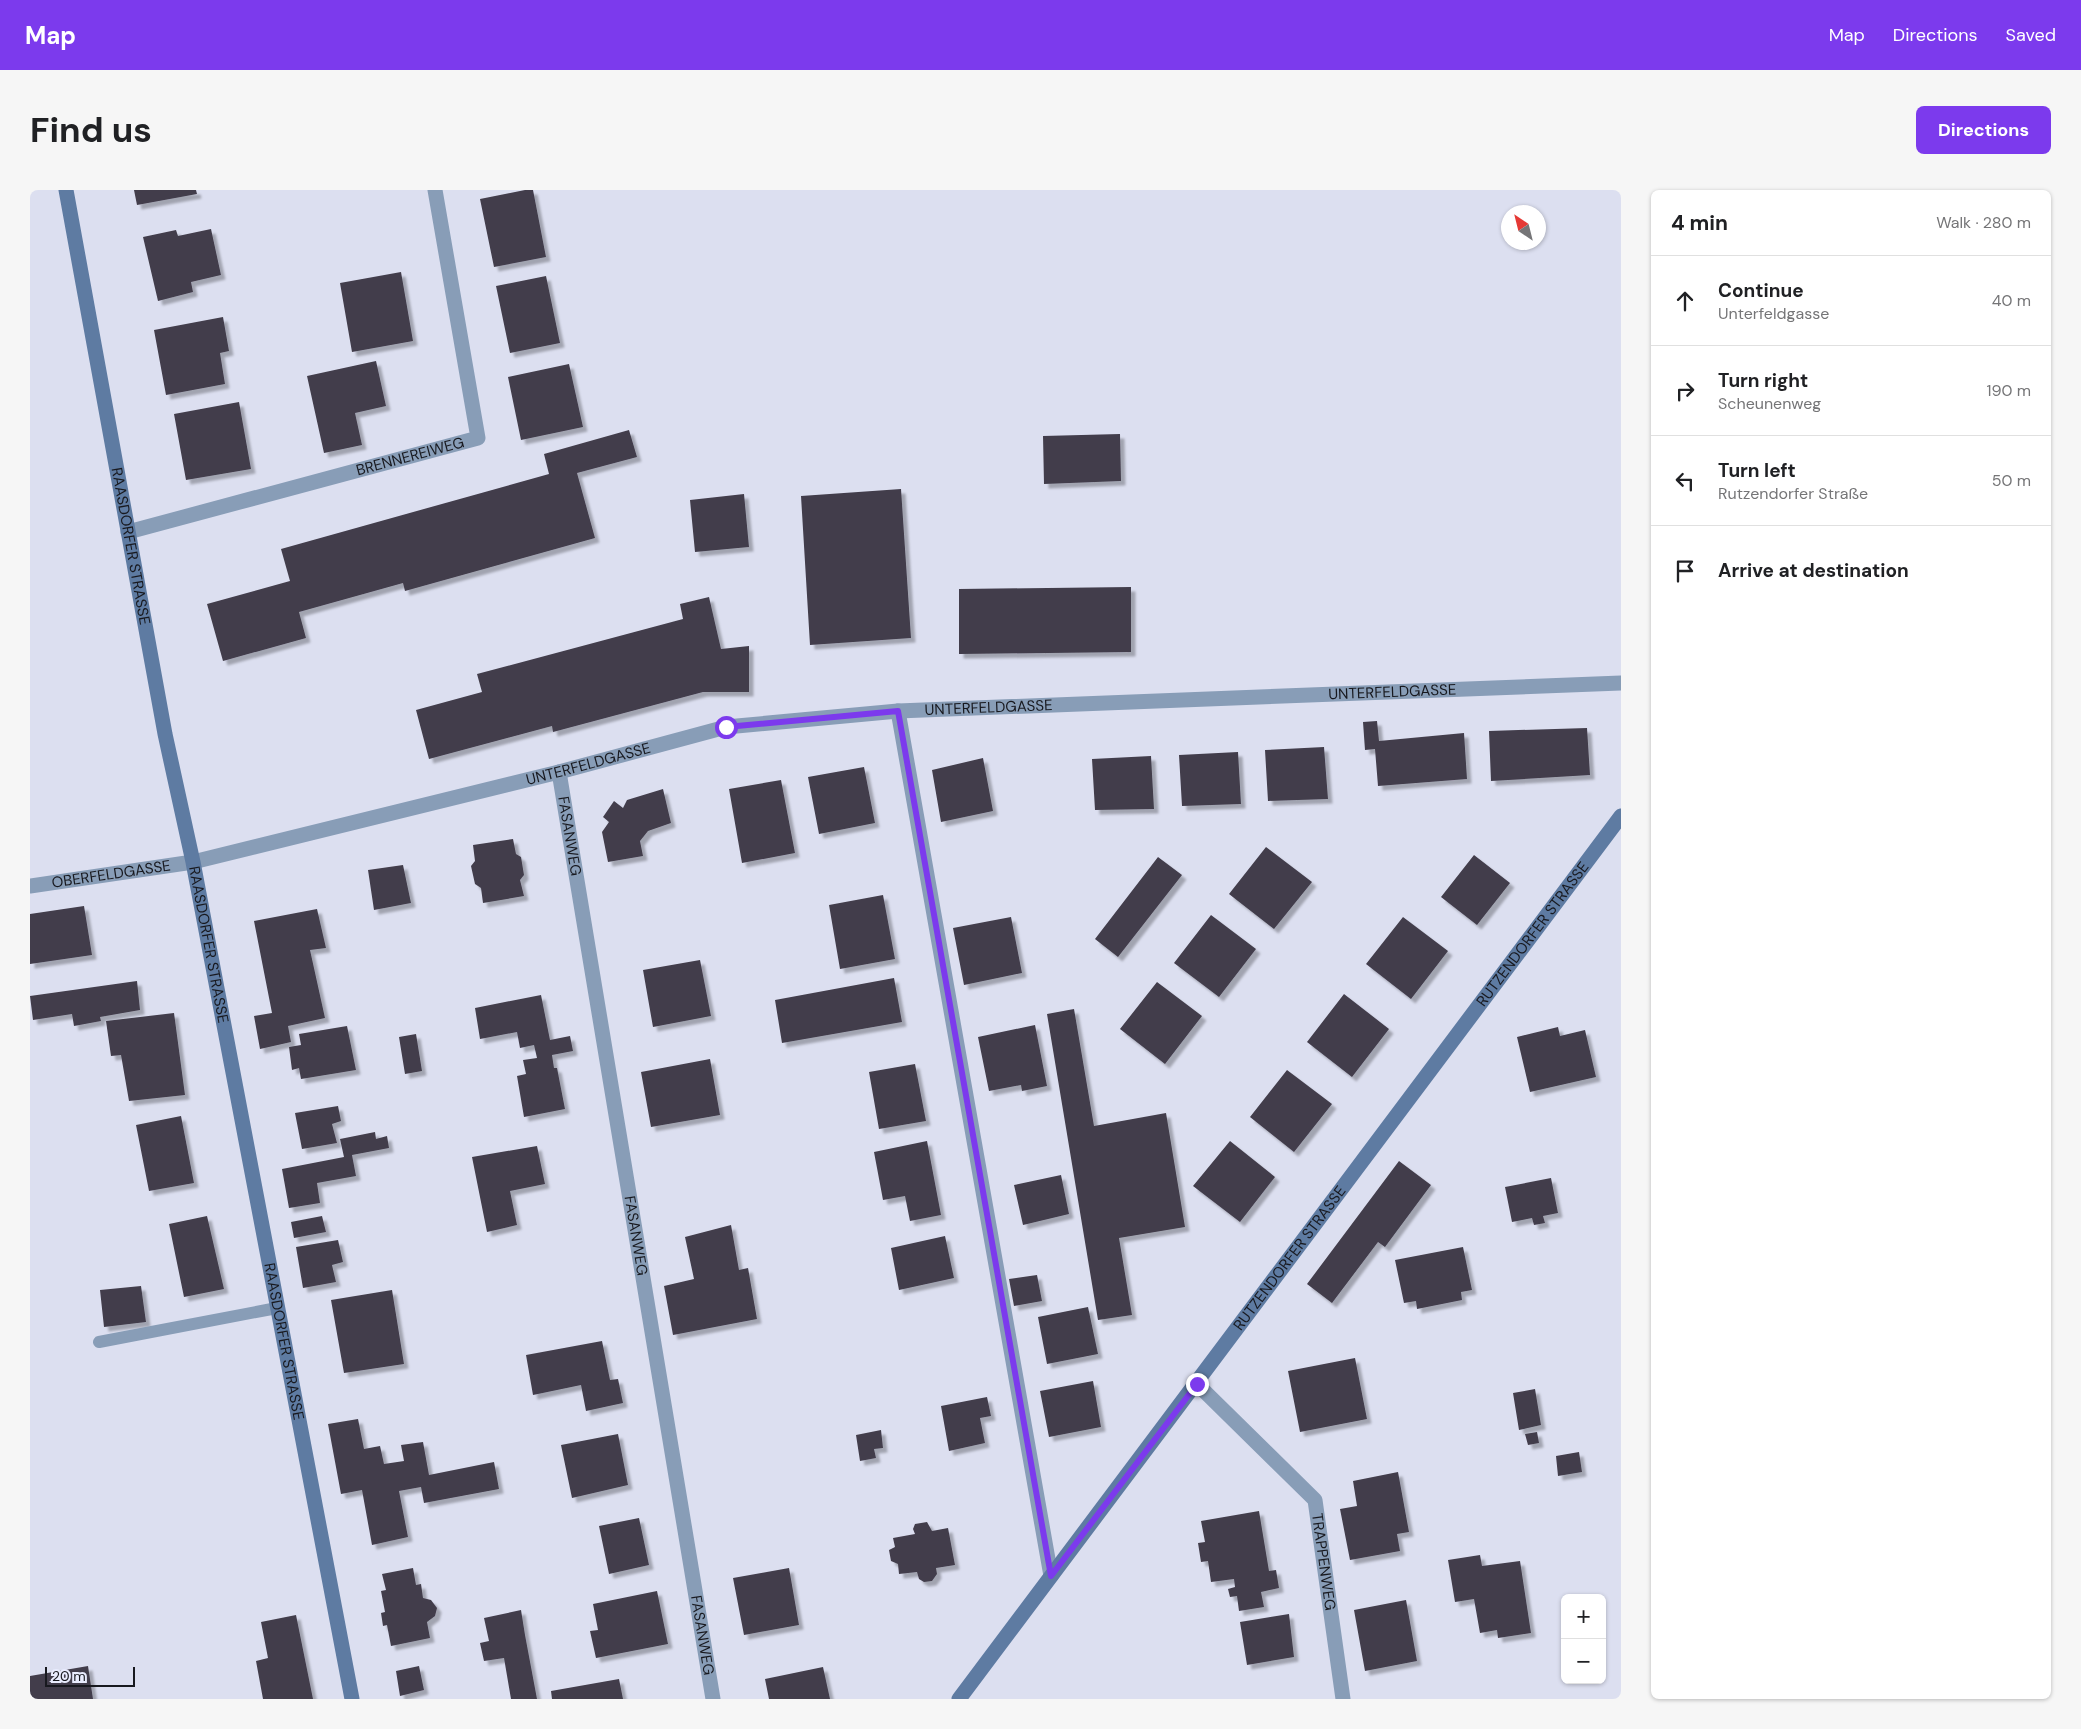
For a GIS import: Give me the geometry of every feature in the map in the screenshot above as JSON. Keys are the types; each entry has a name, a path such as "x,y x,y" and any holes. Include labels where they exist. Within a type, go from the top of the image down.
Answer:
{"street":[{"name":"RAASDORFER STRASSE","path":"66,190 165,734 193,862 352,1699"},
{"name":"BRENNEREIWEG","path":"128,532 478,438 435,190"},
{"name":"UNTERFELDGASSE","path":"193,862 559,772 726,727 898,711 1621,683"},
{"path":"898,711 1051,1576"},
{"name":"FASANWEG","path":"559,772 713,1699"},
{"name":"RUTZENDORFER STRASSE","path":"959,1699 1621,816"},
{"name":"OBERFELDGASSE","path":"30,886 193,862"},
{"name":"TRAPPENWEG","path":"1197,1384 1315,1500 1343,1699"}],"lane":[{"path":"99,1342 277,1308"}],"building":[{"path":"134,190 196,190 197,194 137,205"},
{"path":"533,190 546,257 494,267 480,199"},
{"path":"211,229 221,275 191,282 193,292 158,301 143,237 176,230 178,236"},
{"path":"401,272 413,341 352,352 340,283"},
{"path":"546,276 560,343 510,353 496,286"},
{"path":"223,317 229,351 220,353 225,384 166,395 154,330"},
{"path":"376,361 386,406 355,413 362,445 324,453 307,376"},
{"path":"569,364 583,427 521,440 508,377"},
{"path":"239,402 251,469 186,480 174,414"},
{"path":"629,430 637,457 577,473 595,538 405,591 403,583 299,612 306,638 223,661 207,604 290,581 281,549 549,474 544,454"},
{"path":"1120,434 1121,481 1044,484 1043,436"},
{"path":"901,489 911,638 810,645 801,496"},
{"path":"744,494 749,547 695,552 690,500"},
{"path":"1131,587 1131,652 959,654 959,589"},
{"path":"709,597 721,649 749,646 749,692 703,692 553,732 552,726 429,759 416,710 482,692 477,674 683,619 680,604"},
{"path":"1377,721 1379,741 1464,733 1467,779 1378,786 1375,749 1365,750 1363,722"},
{"path":"1587,728 1590,775 1491,781 1489,731"},
{"path":"1324,747 1328,799 1268,801 1265,750"},
{"path":"1238,752 1241,804 1182,806 1179,755"},
{"path":"1151,756 1154,809 1095,810 1092,759"},
{"path":"983,758 993,811 941,822 932,770"},
{"path":"864,767 875,823 819,834 808,777"},
{"path":"781,780 795,853 742,863 729,789"},
{"path":"663,789 671,823 648,831 640,841 643,856 608,862 602,832 609,822 603,817 614,801 623,808 627,800"},
{"path":"513,839 516,854 521,857 524,875 520,880 524,896 483,903 481,888 475,884 471,866 475,861 473,845"},
{"path":"1266,847 1312,882 1274,929 1229,894"},
{"path":"1474,855 1510,883 1477,925 1441,897"},
{"path":"1158,857 1182,875 1118,957 1095,939"},
{"path":"403,865 411,903 374,910 368,870"},
{"path":"883,895 895,959 840,969 829,905"},
{"path":"84,906 92,955 30,964 30,914"},
{"path":"317,909 326,948 310,950 325,1018 288,1026 291,1042 260,1049 254,1016 272,1013 254,921"},
{"path":"1211,915 1256,949 1219,997 1174,963"},
{"path":"1011,917 1022,973 964,985 953,928"},
{"path":"1403,917 1448,951 1411,999 1366,964"},
{"path":"700,960 711,1016 653,1027 643,970"},
{"path":"894,978 902,1022 782,1043 775,1000"},
{"path":"137,981 140,1010 100,1017 101,1021 74,1026 72,1014 33,1020 30,996"},
{"path":"1157,982 1202,1016 1165,1064 1120,1029"},
{"path":"1344,994 1389,1029 1352,1077 1307,1042"},
{"path":"541,995 550,1040 570,1036 573,1051 552,1055 554,1068 557,1068 565,1109 524,1117 517,1076 526,1074 523,1060 537,1058 534,1045 520,1048 517,1032 480,1039 475,1008"},
{"path":"1074,1009 1094,1126 1166,1113 1185,1227 1119,1238 1132,1315 1098,1320 1047,1014"},
{"path":"174,1013 185,1095 129,1101 121,1055 111,1056 106,1021"},
{"path":"1035,1025 1047,1086 1022,1091 1021,1085 989,1091 978,1037"},
{"path":"347,1026 356,1070 301,1079 299,1068 292,1070 289,1047 301,1045 299,1034"},
{"path":"1558,1027 1560,1036 1585,1030 1596,1077 1530,1092 1517,1037"},
{"path":"416,1034 422,1071 405,1074 399,1037"},
{"path":"710,1059 720,1115 651,1127 641,1072"},
{"path":"915,1064 926,1121 879,1129 869,1072"},
{"path":"1287,1070 1332,1104 1294,1152 1250,1117"},
{"path":"338,1106 341,1121 332,1124 337,1143 302,1149 295,1113"},
{"path":"181,1116 194,1183 149,1191 136,1125"},
{"path":"375,1132 376,1139 387,1136 389,1148 352,1155 356,1176 317,1183 320,1203 289,1208 282,1169 344,1157 340,1139"},
{"path":"927,1141 941,1215 910,1221 905,1196 883,1200 874,1152"},
{"path":"1230,1141 1275,1177 1240,1222 1193,1186"},
{"path":"537,1146 545,1184 510,1191 517,1225 487,1232 472,1157"},
{"path":"1399,1161 1431,1185 1385,1247 1378,1242 1332,1303 1307,1284"},
{"path":"1061,1175 1069,1214 1023,1225 1014,1185"},
{"path":"1551,1178 1558,1213 1543,1216 1545,1223 1534,1225 1532,1218 1512,1222 1505,1187"},
{"path":"207,1216 224,1289 184,1297 169,1224"},
{"path":"322,1216 326,1232 294,1238 291,1222"},
{"path":"731,1225 739,1270 748,1268 757,1319 673,1335 664,1286 694,1279 685,1237"},
{"path":"945,1236 954,1278 899,1290 891,1248"},
{"path":"338,1240 343,1262 332,1265 336,1282 303,1288 296,1247"},
{"path":"1463,1247 1472,1290 1461,1292 1462,1300 1417,1309 1416,1301 1404,1303 1395,1260"},
{"path":"1037,1275 1042,1301 1014,1306 1009,1279"},
{"path":"141,1286 146,1322 104,1327 100,1290"},
{"path":"392,1290 404,1364 344,1373 331,1300"},
{"path":"1088,1307 1098,1354 1047,1364 1038,1317"},
{"path":"602,1341 610,1380 618,1379 623,1403 586,1411 581,1385 533,1395 526,1355"},
{"path":"1355,1358 1367,1419 1300,1432 1288,1371"},
{"path":"1093,1381 1101,1427 1049,1437 1040,1391"},
{"path":"1535,1389 1541,1425 1519,1430 1513,1393"},
{"path":"987,1397 991,1416 980,1418 985,1443 949,1451 941,1406"},
{"path":"358,1419 364,1449 380,1446 384,1464 404,1461 401,1445 423,1442 429,1475 494,1462 499,1489 424,1503 421,1487 399,1491 408,1537 372,1545 362,1490 341,1494 328,1424"},
{"path":"881,1430 883,1448 874,1449 876,1458 860,1461 856,1435"},
{"path":"1537,1432 1539,1443 1528,1445 1525,1434"},
{"path":"618,1434 628,1485 572,1498 561,1445"},
{"path":"1579,1452 1582,1472 1558,1476 1556,1456"},
{"path":"1398,1472 1409,1532 1397,1534 1400,1551 1350,1560 1340,1509 1357,1506 1353,1481"},
{"path":"1259,1511 1269,1571 1276,1570 1279,1588 1261,1592 1264,1607 1239,1611 1237,1596 1230,1597 1228,1589 1235,1587 1234,1579 1211,1582 1208,1561 1201,1562 1198,1543 1205,1542 1201,1521"},
{"path":"639,1518 649,1565 609,1574 599,1526"},
{"path":"927,1522 932,1531 948,1528 955,1565 936,1568 937,1574 932,1581 924,1582 919,1579 917,1572 899,1574 898,1564 891,1561 889,1550 895,1547 893,1538 915,1534 913,1529 915,1524"},
{"path":"1480,1555 1482,1566 1520,1561 1531,1633 1498,1638 1497,1630 1480,1633 1474,1599 1455,1602 1448,1560"},
{"path":"413,1568 416,1585 421,1584 423,1598 431,1600 437,1608 435,1616 427,1622 430,1638 391,1646 387,1625 383,1626 381,1613 385,1612 381,1591 386,1590 382,1574"},
{"path":"789,1568 799,1625 744,1635 733,1578"},
{"path":"657,1591 668,1644 596,1658 590,1631 598,1630 593,1604"},
{"path":"1406,1600 1417,1661 1365,1671 1354,1610"},
{"path":"521,1610 537,1699 511,1699 504,1658 484,1661 480,1643 489,1641 484,1618"},
{"path":"1289,1614 1294,1657 1247,1665 1240,1622"},
{"path":"296,1615 313,1699 263,1699 256,1661 268,1658 261,1622"},
{"path":"88,1666 93,1699 30,1699 30,1676"},
{"path":"419,1666 424,1690 400,1696 396,1671"},
{"path":"823,1667 830,1699 769,1699 765,1679"},
{"path":"619,1679 623,1699 552,1699 551,1691"}],"route":[{"path":"726,727 898,711 1051,1576 1197,1384"}]}
